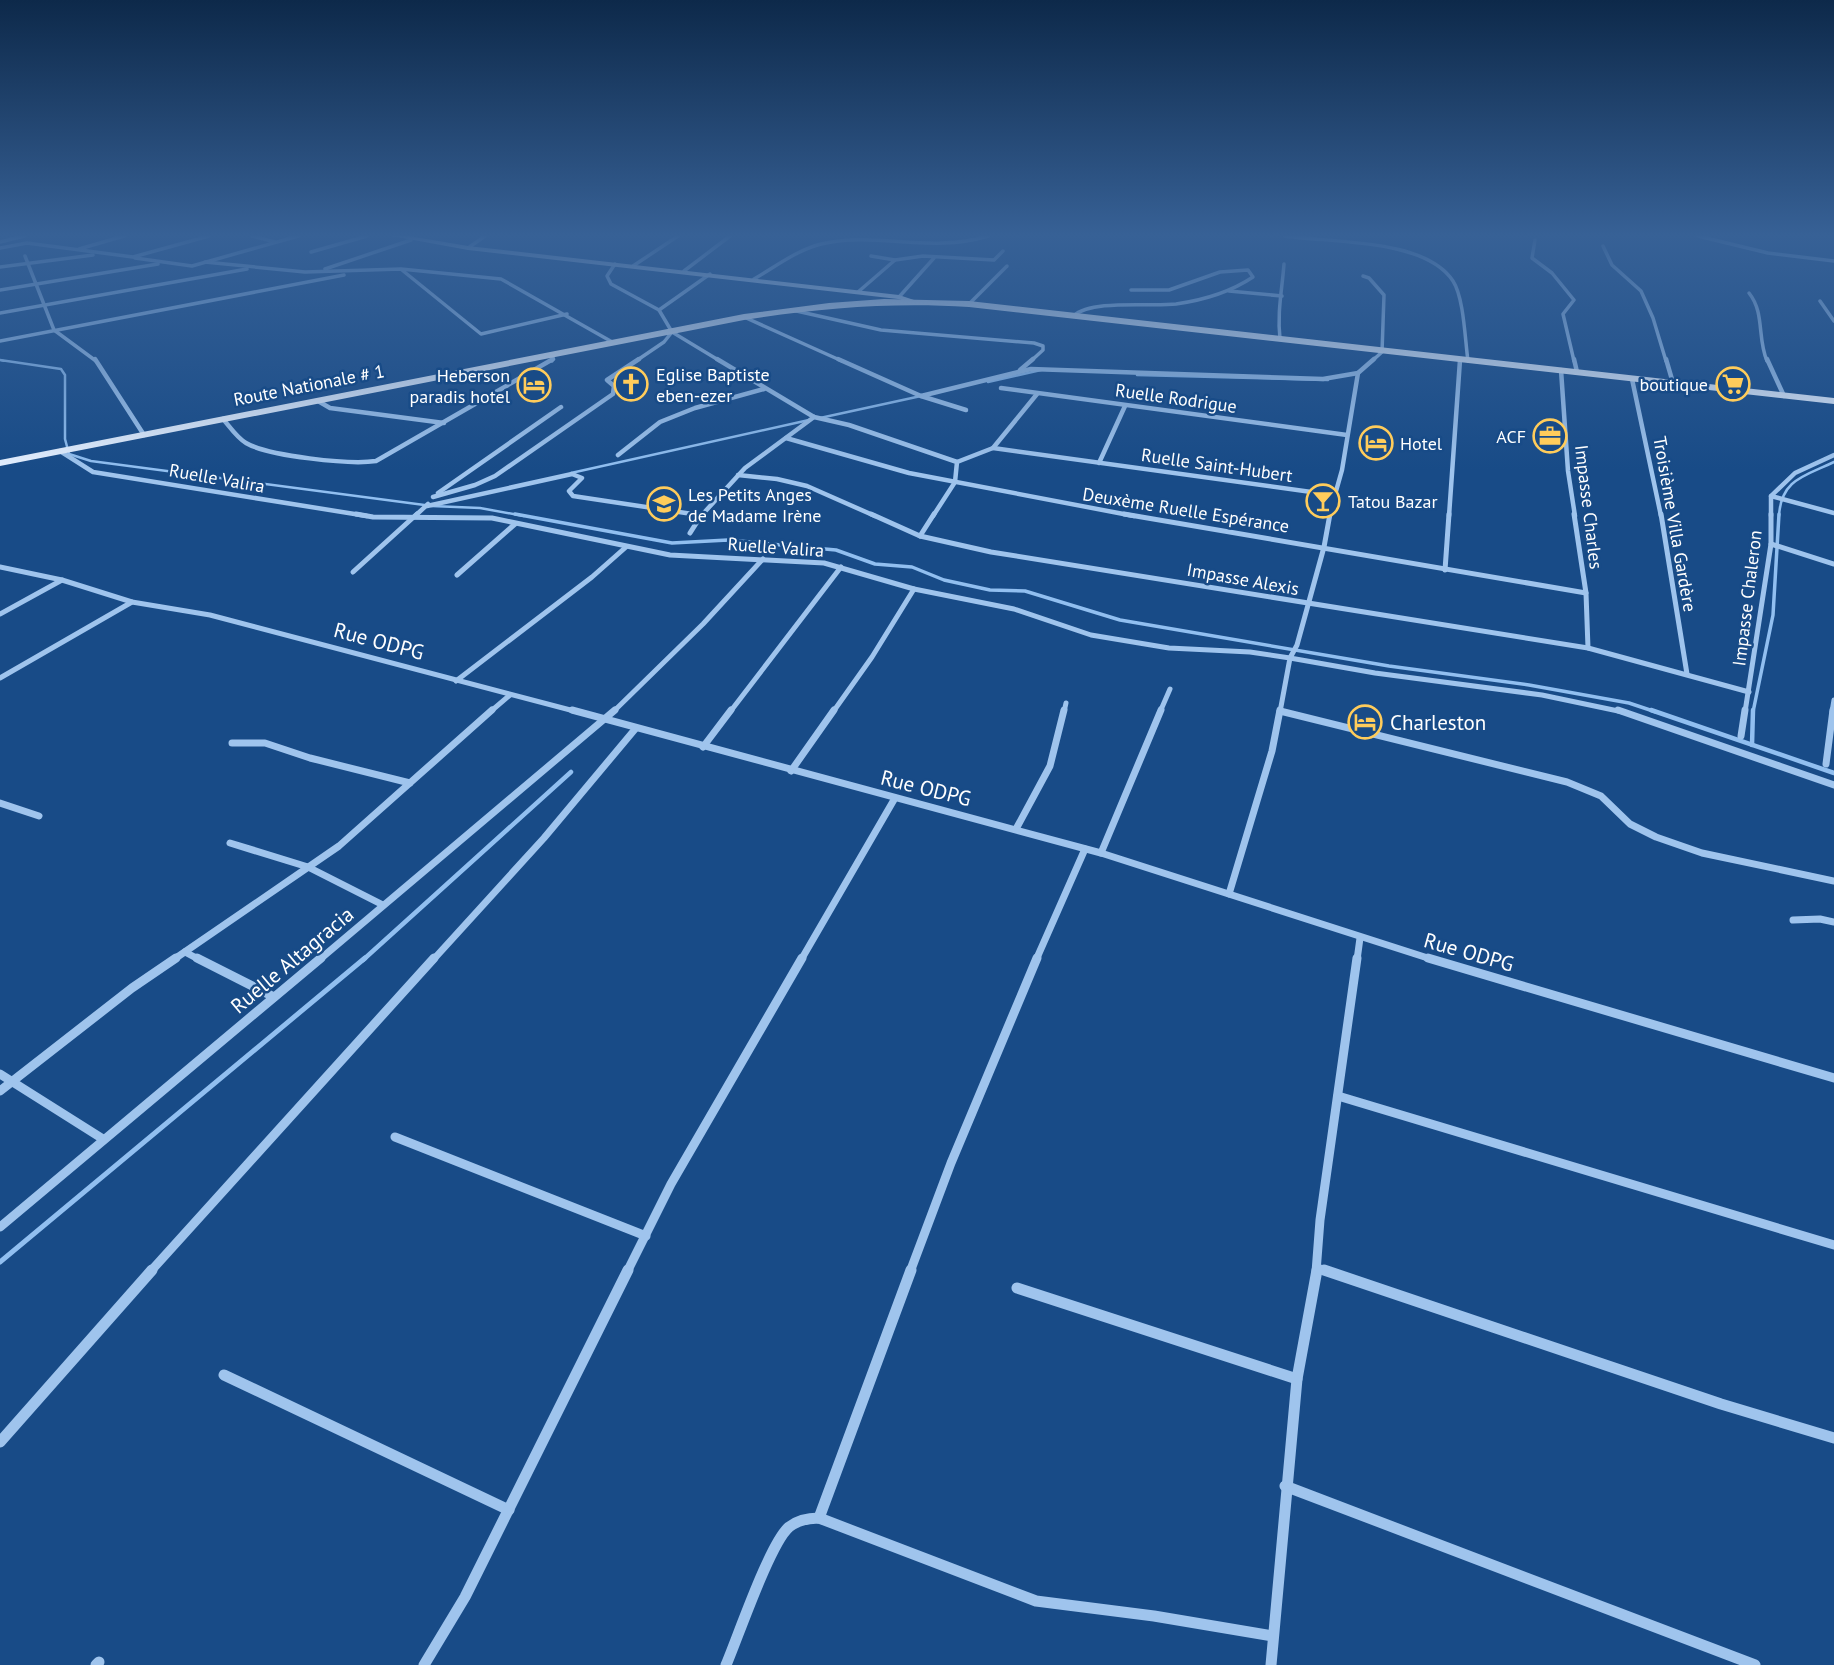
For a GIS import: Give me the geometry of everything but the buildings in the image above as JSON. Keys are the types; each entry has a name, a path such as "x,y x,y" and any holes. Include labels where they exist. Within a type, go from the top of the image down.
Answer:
{"main road":[{"name":"Route Nationale # 1","path":"0,463 763,314"},
{"name":"Route Nationale # 1","path":"1053,314 1280,339 1383,347 1464,360 1834,401"}],"street":[{"path":"47,314 54,330 94,358 144,435"},
{"path":"0,341 140,314"},
{"path":"456,314 481,334 567,314 614,343"},
{"path":"661,314 672,332 814,417 849,425 957,462 993,448 1037,394"},
{"path":"806,314 841,323 944,338 1034,343 1043,346 1043,350 1019,370"},
{"path":"1278,314 1280,339"},
{"path":"1229,894 1272,751 1290,658 1297,645 1324,547 1333,495 1342,470 1358,373 1383,347 1384,314"},
{"path":"1445,570 1464,360 1458,314"},
{"path":"1563,314 1577,372"},
{"path":"1651,314 1673,383"},
{"path":"1759,314 1763,351 1784,396"},
{"path":"744,317 921,396 966,410"},
{"path":"433,497 475,485 509,467 613,394 614,386 607,380 664,342 672,332"},
{"path":"223,419 244,442 261,449 357,464 384,458 553,360 553,355"},
{"path":"921,396 1019,370 1052,368 1323,379 1358,373"},
{"name":"Impasse Charles","path":"1561,370 1568,471 1586,593 1588,648"},
{"name":"Troisième Villa Gardère","path":"1632,379 1656,482 1687,674"},
{"name":"Ruelle Rodrigue","path":"1001,388 1347,435"},
{"path":"618,455 660,422 695,408 765,389"},
{"path":"318,401 330,408 445,423"},
{"path":"1098,463 1125,406"},
{"path":"353,572 415,518 433,497 561,407"},
{"path":"690,533 699,515 738,475 814,417"},
{"name":"Deuxème Ruelle Espérance","path":"786,438 909,472 1124,515 1586,593"},
{"name":"Ruelle Saint-Hubert","path":"993,448 1333,495"},
{"name":"Ruelle Valira","path":"60,451 93,472 373,517 476,517 670,555 814,562 841,567 915,589 1014,609 1091,635 1169,648 1250,652 1375,673 1542,695 1618,710 1834,785"},
{"path":"1771,496 1795,473 1834,455"},
{"path":"920,536 955,482 957,462"},
{"path":"427,506 572,474 582,478 569,491 573,496 699,515"},
{"name":"Impasse Alexis","path":"738,475 777,479 807,486 920,536 991,552 1588,648 1749,692"},
{"path":"1771,496 1834,513"},
{"name":"Impasse Chaleron","path":"1741,736 1771,544 1771,496"},
{"path":"457,575 515,524"},
{"path":"1771,544 1834,564"},
{"path":"456,681 592,577 626,547"},
{"name":"Ruelle Altagracia","path":"0,1227 606,719 704,624 763,559"},
{"name":"Rue ODPG","path":"0,567 62,580 132,602 209,615 1016,829 1101,853 1360,938 1834,1078"},
{"path":"703,747 841,567"},
{"path":"0,614 62,580"},
{"path":"791,771 872,657 915,589"},
{"path":"0,678 132,602"},
{"path":"1101,853 1170,690"},
{"path":"0,1091 132,988 339,846 510,695"},
{"path":"1826,764 1834,700"},
{"path":"1016,829 1050,766 1066,703"},
{"path":"1280,711 1567,782 1601,796 1630,824 1656,837 1702,853 1834,881"},
{"path":"0,1443 228,1184 544,838 636,728"},
{"path":"232,743 265,743 310,758 410,783"},
{"path":"424,1665 465,1597 671,1184 894,798"},
{"path":"0,803 39,816"},
{"path":"230,843 308,867 383,905"},
{"path":"819,1518 951,1163 1084,849"},
{"path":"1793,920 1819,919 1834,922"},
{"path":"1271,1665 1285,1486 1297,1379 1317,1268 1320,1220 1360,938"},
{"path":"185,952 274,997"},
{"path":"0,1074 103,1139"},
{"path":"1338,1096 1834,1245"},
{"path":"395,1137 646,1236"},
{"path":"1317,1268 1721,1404 1834,1438"},
{"path":"1017,1288 1297,1379"},
{"path":"224,1375 509,1510"},
{"path":"1285,1486 1755,1665"},
{"path":"726,1665 779,1538 786,1528 800,1519 819,1518 1036,1601 1154,1616 1273,1636"}],"waterway":[{"path":"4,361 0,360 61,369 65,375 65,439 69,454 91,461 432,506 480,508 524,516"},
{"path":"988,382 1041,370"},
{"path":"1137,375 1328,380"},
{"path":"820,418 921,396"},
{"path":"571,473 809,420"},
{"path":"1779,516 1784,494 1796,480 1834,462"},
{"path":"515,514 672,543 728,540 836,550 875,564 912,567 944,580 990,590 1025,591 1120,620 1389,666 1529,685 1629,703 1656,712"},
{"path":"1753,712 1773,615 1779,514"},
{"path":"1651,710 1752,745"},
{"path":"1752,745 1753,710"},
{"path":"1752,745 1834,773"},
{"path":"363,960 571,772"},
{"path":"0,1262 365,958"}],"place":[{"name":"Eglise Baptiste eben-ezer","path":"631,384"},
{"name":"boutique","path":"1733,384"},
{"name":"Heberson paradis hotel","path":"534,385"},
{"name":"ACF","path":"1550,436"},
{"name":"Hotel","path":"1376,443"},
{"name":"Tatou Bazar","path":"1323,501"},
{"name":"Les Petits Anges de Madame Irène","path":"664,504"},
{"name":"Charleston","path":"1365,722"}]}
